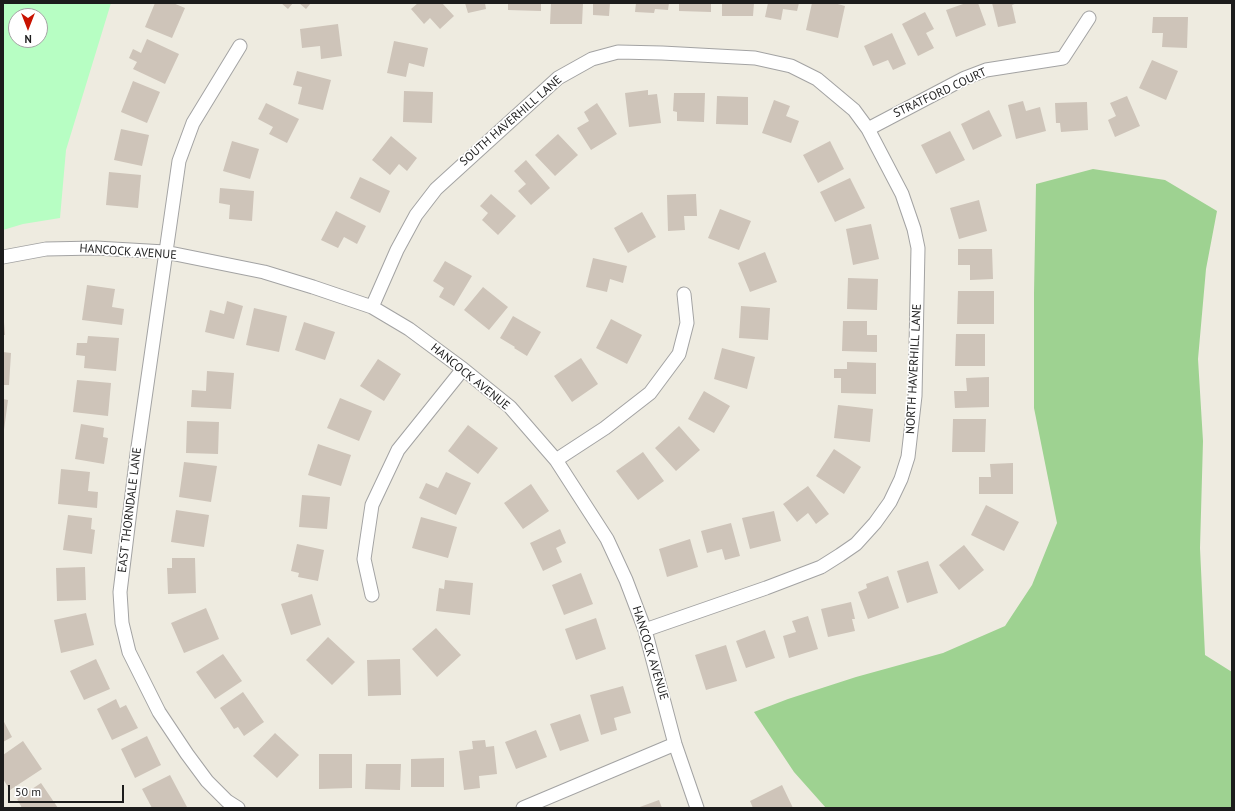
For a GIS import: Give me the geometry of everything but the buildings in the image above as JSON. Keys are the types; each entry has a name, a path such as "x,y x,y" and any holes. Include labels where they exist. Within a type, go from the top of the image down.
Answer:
{"street":[{"name":"STRATFORD COURT","path":"868,129 965,78 986,70 1063,58 1089,18"},
{"name":"EAST THORNDALE LANE","path":"238,808 207,781 187,754 160,712 129,652 122,623 120,592 165,252 179,161 193,123 240,46"},
{"name":"SOUTH HAVERHILL LANE","path":"372,307 397,250 416,215 436,189 558,78 592,58 618,52 662,53 755,58 791,66 817,79 854,110 868,129"},
{"name":"NORTH HAVERHILL LANE","path":"645,630 821,567 856,544 875,523 890,502 901,478 908,457 915,396 918,248 914,230 902,194 868,129"},
{"name":"HANCOCK AVENUE","path":"3,257 46,249 96,248 165,252 264,272 372,307 409,329 463,369 510,407 556,460 607,539 626,580 645,630 675,744 697,808"},
{"path":"556,460 605,428 650,393 679,354 688,323 684,294"},
{"path":"372,595 364,559 372,505 398,450 463,369"},
{"path":"523,808 675,744"}],"green space":[{"path":"3,3 111,3 66,150 60,218 23,224 3,230"},
{"path":"1093,169 1165,180 1217,211 1206,269 1198,359 1203,441 1200,548 1205,655 1232,672 1232,808 826,808 794,772 754,712 788,699 856,677 943,653 1005,626 1032,585 1057,523 1034,408 1036,184"}]}
